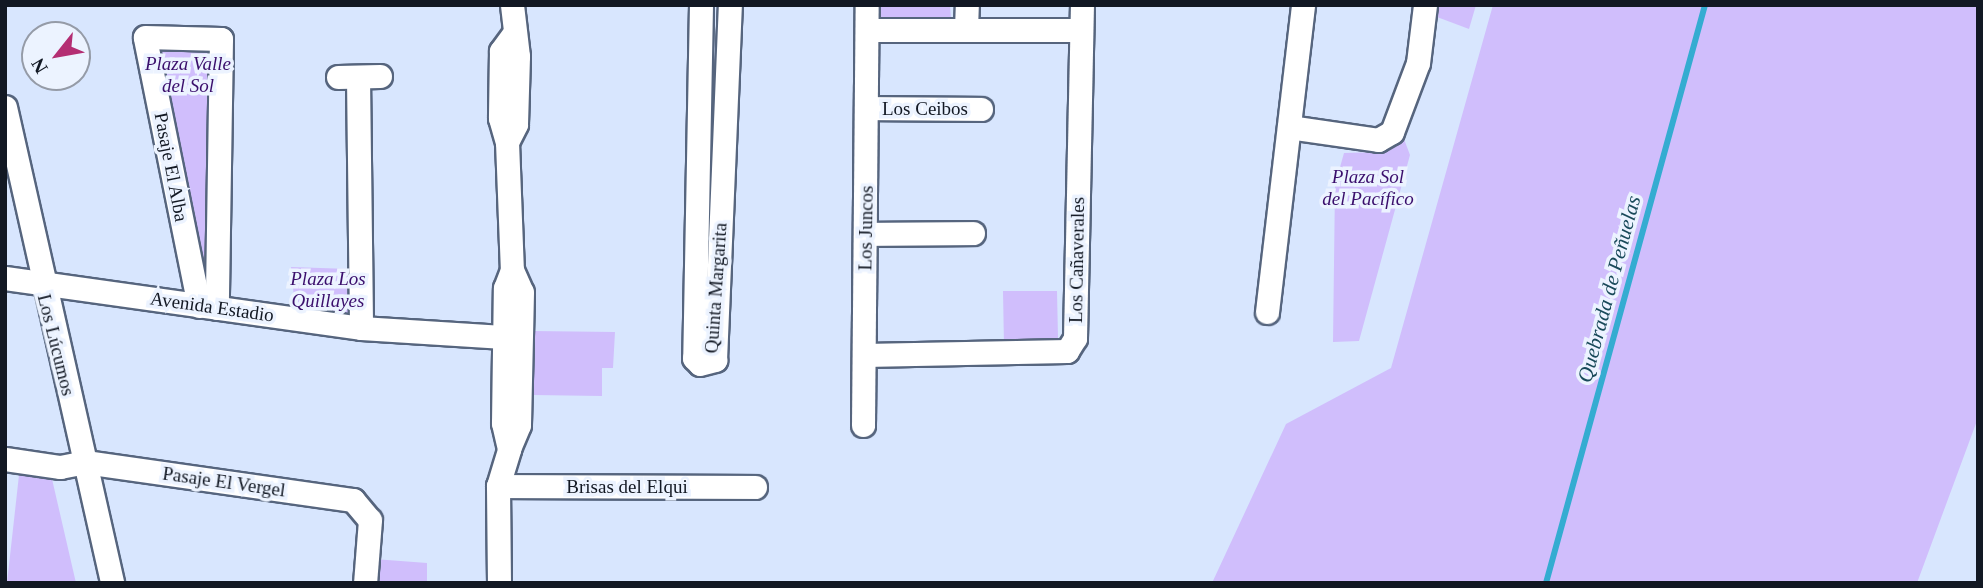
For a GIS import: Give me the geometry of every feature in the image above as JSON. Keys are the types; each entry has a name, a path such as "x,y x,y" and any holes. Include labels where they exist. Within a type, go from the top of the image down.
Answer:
{"street":[{"path":"499,583 498,486 519,425 522,292 512,270 507,142 500,118 501,51 512,36 512,5"},
{"name":"Quinta Margarita","path":"701,5 694,358 700,365 715,360 730,5"},
{"name":"Los Juncos","path":"863,425 867,5"},
{"path":"966,29 967,5"},
{"name":"Los Cañaverales","path":"864,355 1067,351 1075,338 1082,5"},
{"path":"1267,312 1303,5"},
{"path":"1289,127 1378,140 1392,132 1418,63 1425,5"},
{"path":"867,30 1081,30"},
{"name":"Pasaje El Alba","path":"145,37 221,39 208,307 145,37"},
{"path":"359,77 361,328"},
{"name":"Los Lúcumos","path":"5,107 40,282 112,583"},
{"name":"Los Ceibos","path":"868,108 982,109"},
{"path":"696,155 723,158"},
{"path":"866,234 973,233"},
{"path":"509,449 503,423 504,337 505,288 512,270"},
{"name":"Avenida Estadio","path":"5,278 361,328 504,337"},
{"name":"Pasaje El Vergel","path":"5,459 60,467 85,462 353,500 370,520 365,583"},
{"name":"Brisas del Elqui","path":"498,486 755,488"}],"green space":[{"path":"873,5 950,5 951,20 880,25"},
{"path":"1438,5 1476,5 1469,29 1437,17"},
{"name":"Quebrada de Peñuelas","path":"1493,5 1978,5 1978,418 1917,583 1212,583 1286,424 1391,368"},
{"name":"Plaza Valle del Sol","path":"213,48 212,287 204,287 158,50"},
{"name":"Plaza Sol del Pacífico","path":"1404,139 1410,155 1359,341 1333,342 1335,185 1344,153 1380,152"},
{"name":"Plaza Los Quillayes","path":"291,267 350,269 354,317 295,308"},
{"path":"1003,291 1057,291 1058,338 1047,345 1004,346"},
{"path":"532,331 615,332 613,368 602,368 602,396 533,395"},
{"path":"19,475 52,479 76,583 7,583"},
{"path":"374,559 427,563 427,583 372,583"}],"waterway":[{"name":"Quebrada de Peñuelas","path":"1546,583 1705,5"}]}
